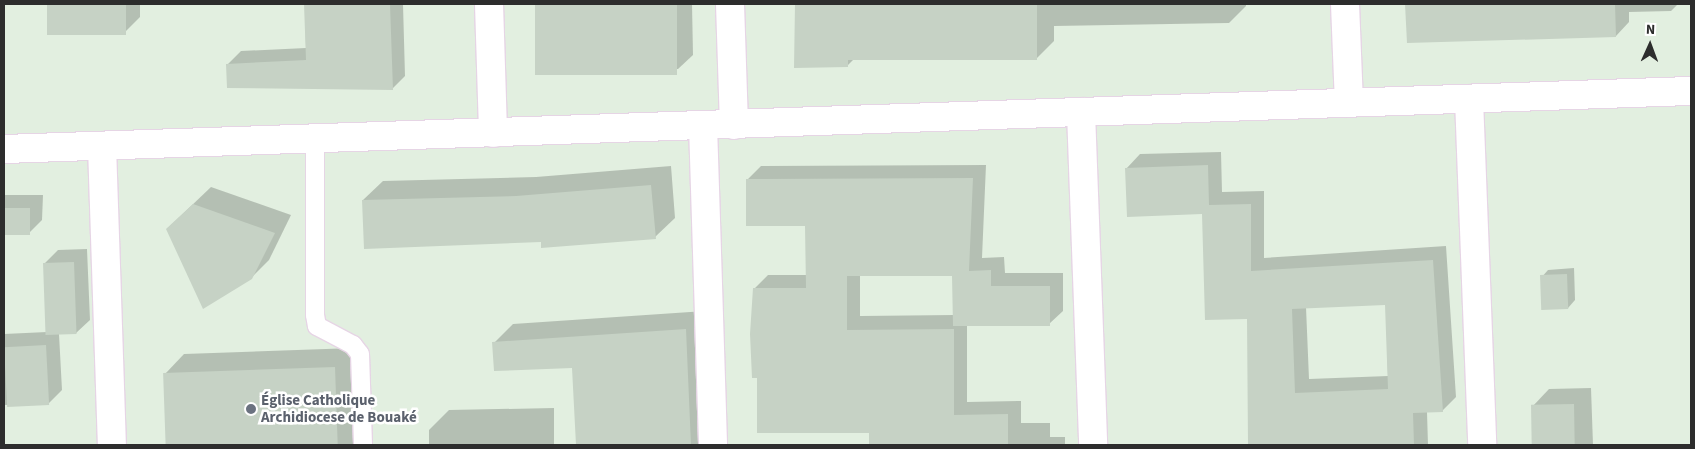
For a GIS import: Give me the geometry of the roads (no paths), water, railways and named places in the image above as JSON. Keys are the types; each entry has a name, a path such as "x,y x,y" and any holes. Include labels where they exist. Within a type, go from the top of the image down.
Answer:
{"street":[{"path":"489,4 494,133"},
{"path":"730,4 734,125"},
{"path":"1345,4 1348,103"},
{"path":"4,150 315,141 702,125 1691,91"},
{"path":"1469,99 1482,445"},
{"path":"1081,112 1093,445"},
{"path":"702,125 713,445"},
{"path":"102,146 112,445"}],"lane":[{"path":"315,141 315,315 317,326 353,345 360,354 363,445"}],"place":[{"name":"Église Catholique Archidiocese de Bouaké","path":"251,409"}]}
